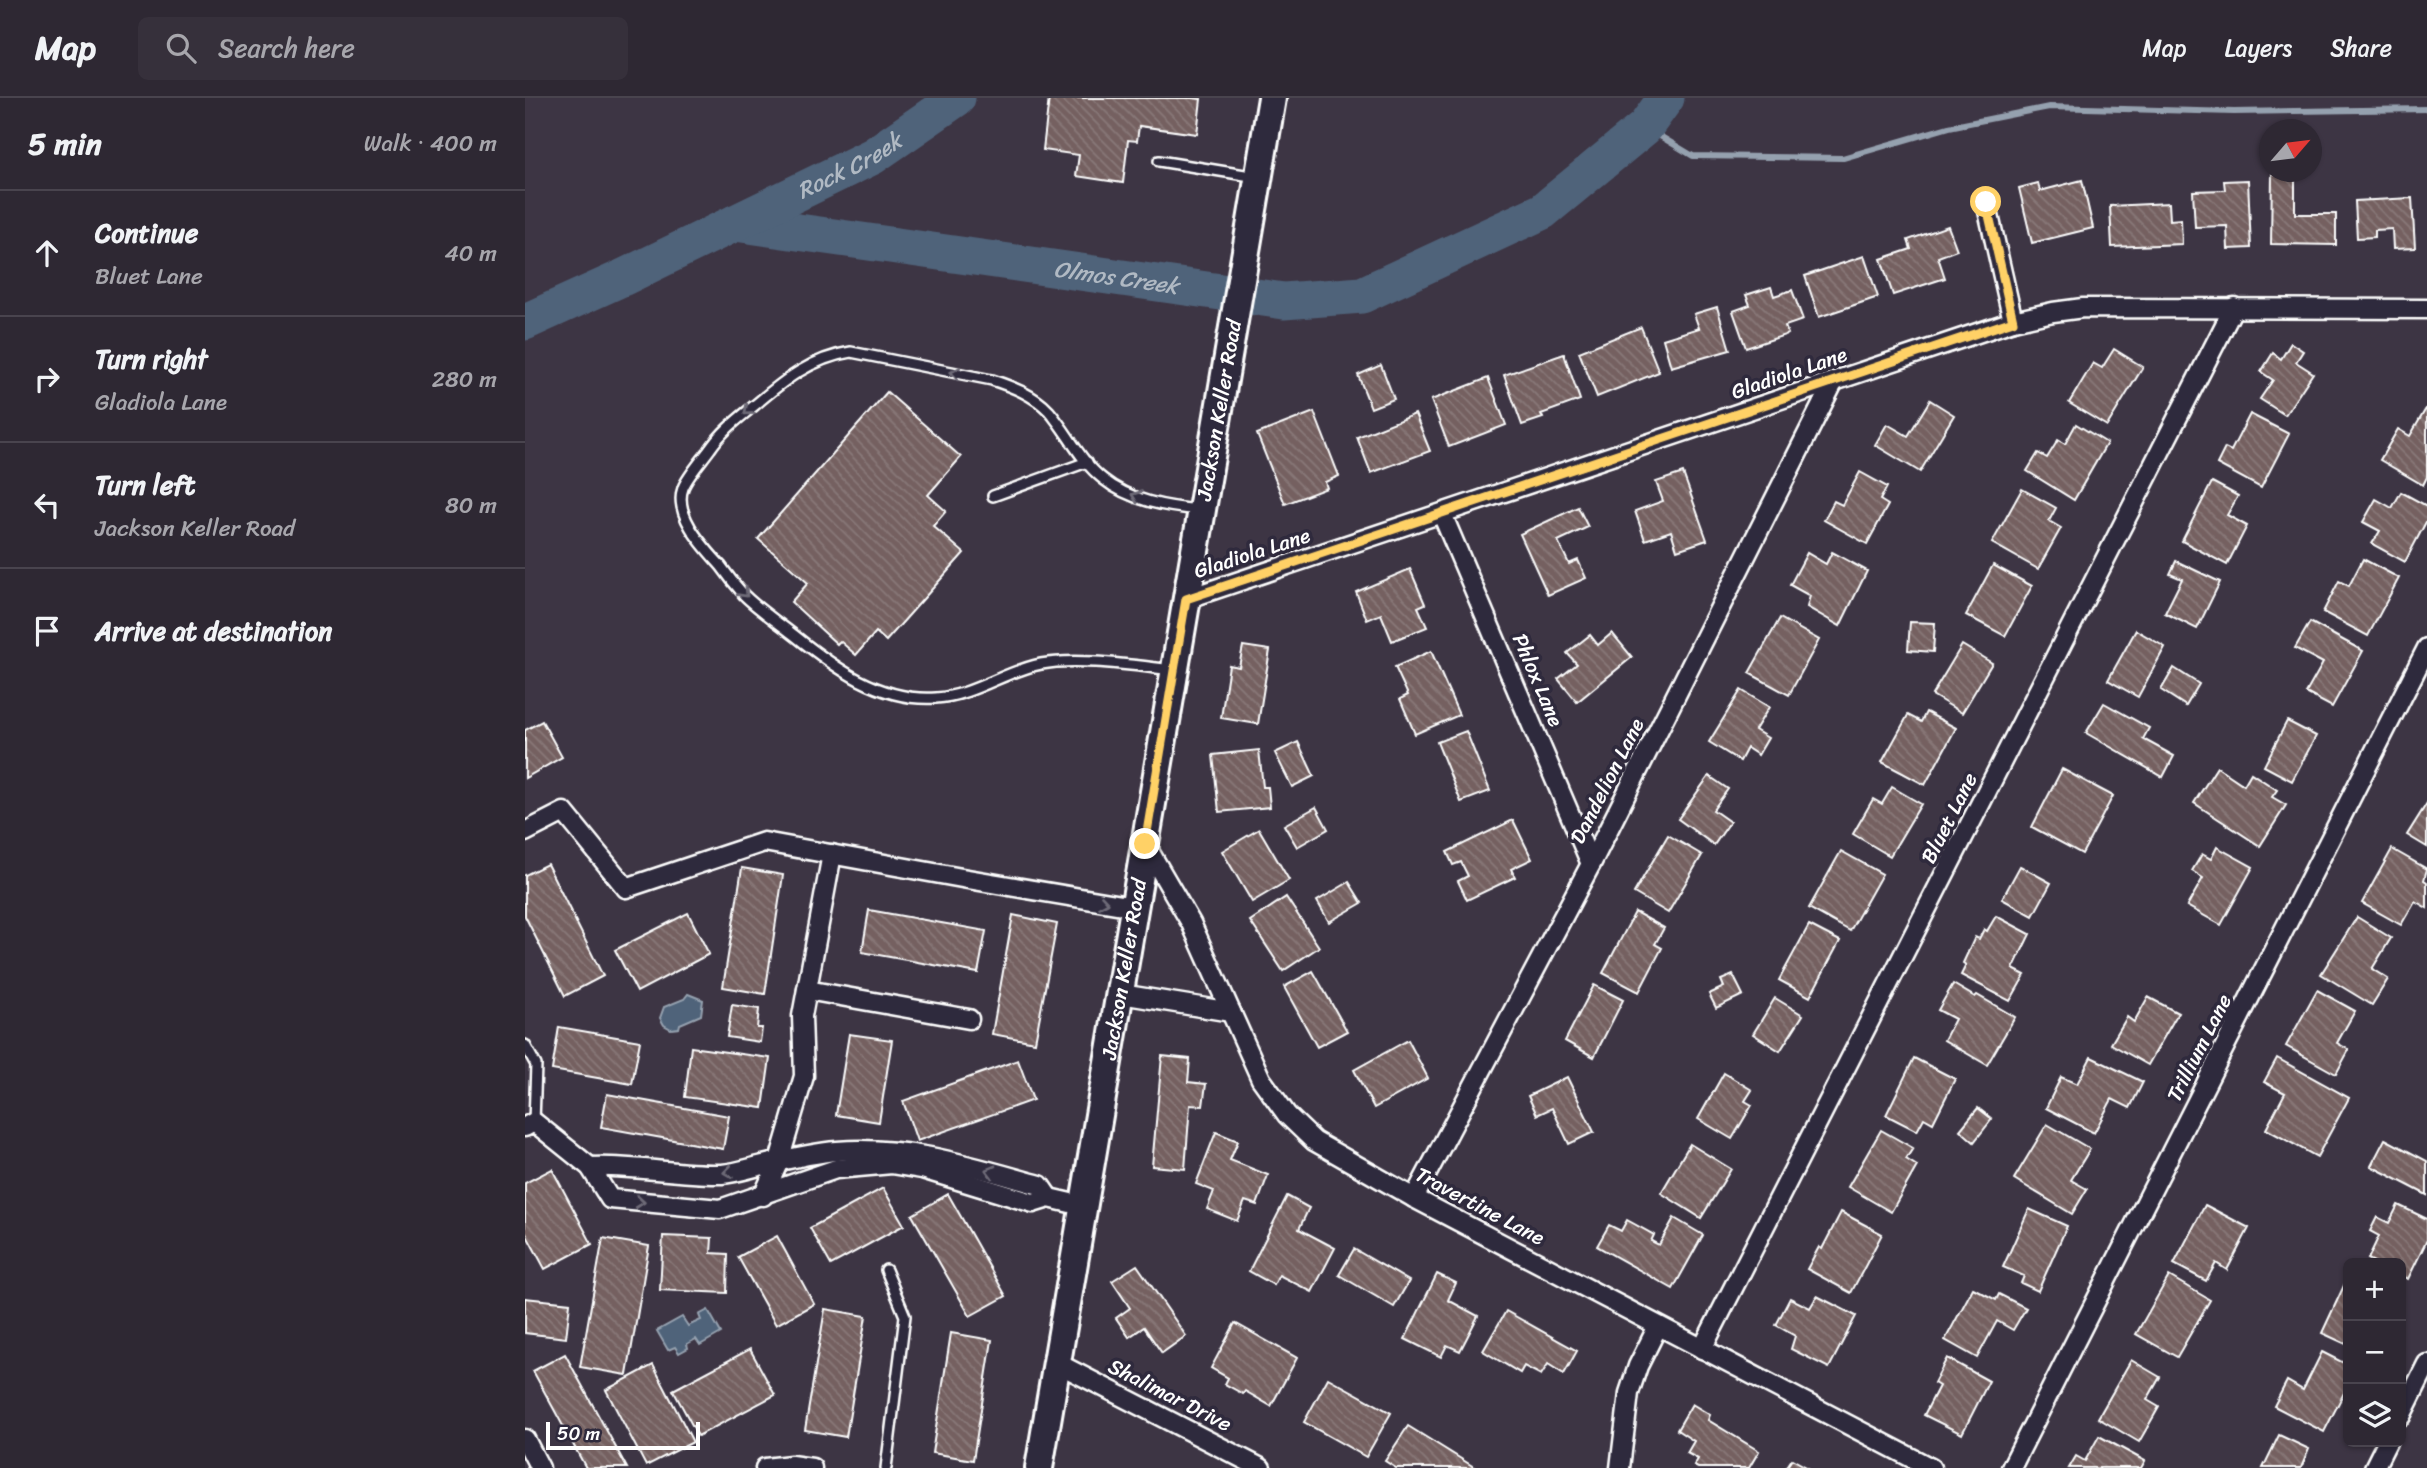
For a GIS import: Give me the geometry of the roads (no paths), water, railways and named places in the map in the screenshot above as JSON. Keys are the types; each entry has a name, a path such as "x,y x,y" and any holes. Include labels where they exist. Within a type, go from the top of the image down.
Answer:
{"main road":[{"name":"Jackson Keller Road","path":"1039,1468 1272,98"}],"street":[{"path":"1986,202 2013,321"},
{"name":"Bluet Lane","path":"1702,1349 2234,307"},
{"name":"Gladiola Lane","path":"1186,599 2013,321 2083,308 2427,309"},
{"name":"Dandelion Lane","path":"1414,1198 1591,864 1834,382"},
{"name":"Phlox Lane","path":"1442,514 1591,864"},
{"name":"Trillium Lane","path":"2011,1468 2427,648"},
{"path":"525,832 564,812 626,888 764,842 1134,907"},
{"name":"Travertine Lane","path":"1145,844 1191,923 1261,1079 1287,1115 1314,1142 1414,1198 1931,1468"},
{"path":"763,1196 779,1161 804,1076 802,1016 832,854"},
{"path":"807,990 969,1019"},
{"path":"1121,994 1231,1013"},
{"path":"528,1122 590,1167 610,1199 720,1209 836,1169 892,1164 922,1169 1034,1203 1049,1199 1083,1206"},
{"path":"590,1167 613,1166 678,1174 726,1174 838,1151 892,1152 931,1156 1040,1185 1049,1199"},
{"path":"801,1157 804,1181"},
{"path":"674,1205 678,1174"},
{"path":"1620,1468 1629,1393 1638,1366 1658,1326"},
{"name":"Shalimar Drive","path":"1057,1363 1261,1468"},
{"path":"2406,1406 2427,1364"},
{"path":"525,1439 540,1468"},
{"path":"2374,1468 2384,1447"},
{"path":"765,1468 791,1465 812,1468"}],"lane":[{"path":"1159,161 1259,177"},
{"path":"1174,670 1098,662 1044,663 970,691 935,698 907,696 874,688 834,667 745,596 703,545 682,510 682,489 721,433 788,377 835,354 851,352 1015,387 1047,410 1104,480 1131,496 1171,508 1202,510"},
{"path":"993,496 1087,462"},
{"path":"525,1045 536,1065 528,1122"},
{"path":"886,1270 905,1317 886,1468"}],"water":[{"path":"688,994 703,1000 701,1015 680,1024 679,1028 671,1029 664,1025 660,1018 664,1007 684,999"},
{"path":"708,1310 721,1333 700,1345 696,1339 679,1353 675,1347 668,1350 657,1331 682,1317 688,1326 701,1320 699,1315"}],"waterway":[{"name":"Rock Creek","path":"525,322 873,156 957,98"},
{"name":"Olmos Creek","path":"735,223 1284,301 1362,295 1543,211 1645,127 1666,98"},
{"path":"1645,127 1693,156 1843,158 1949,127 2049,107 2234,112 2427,109"}]}
